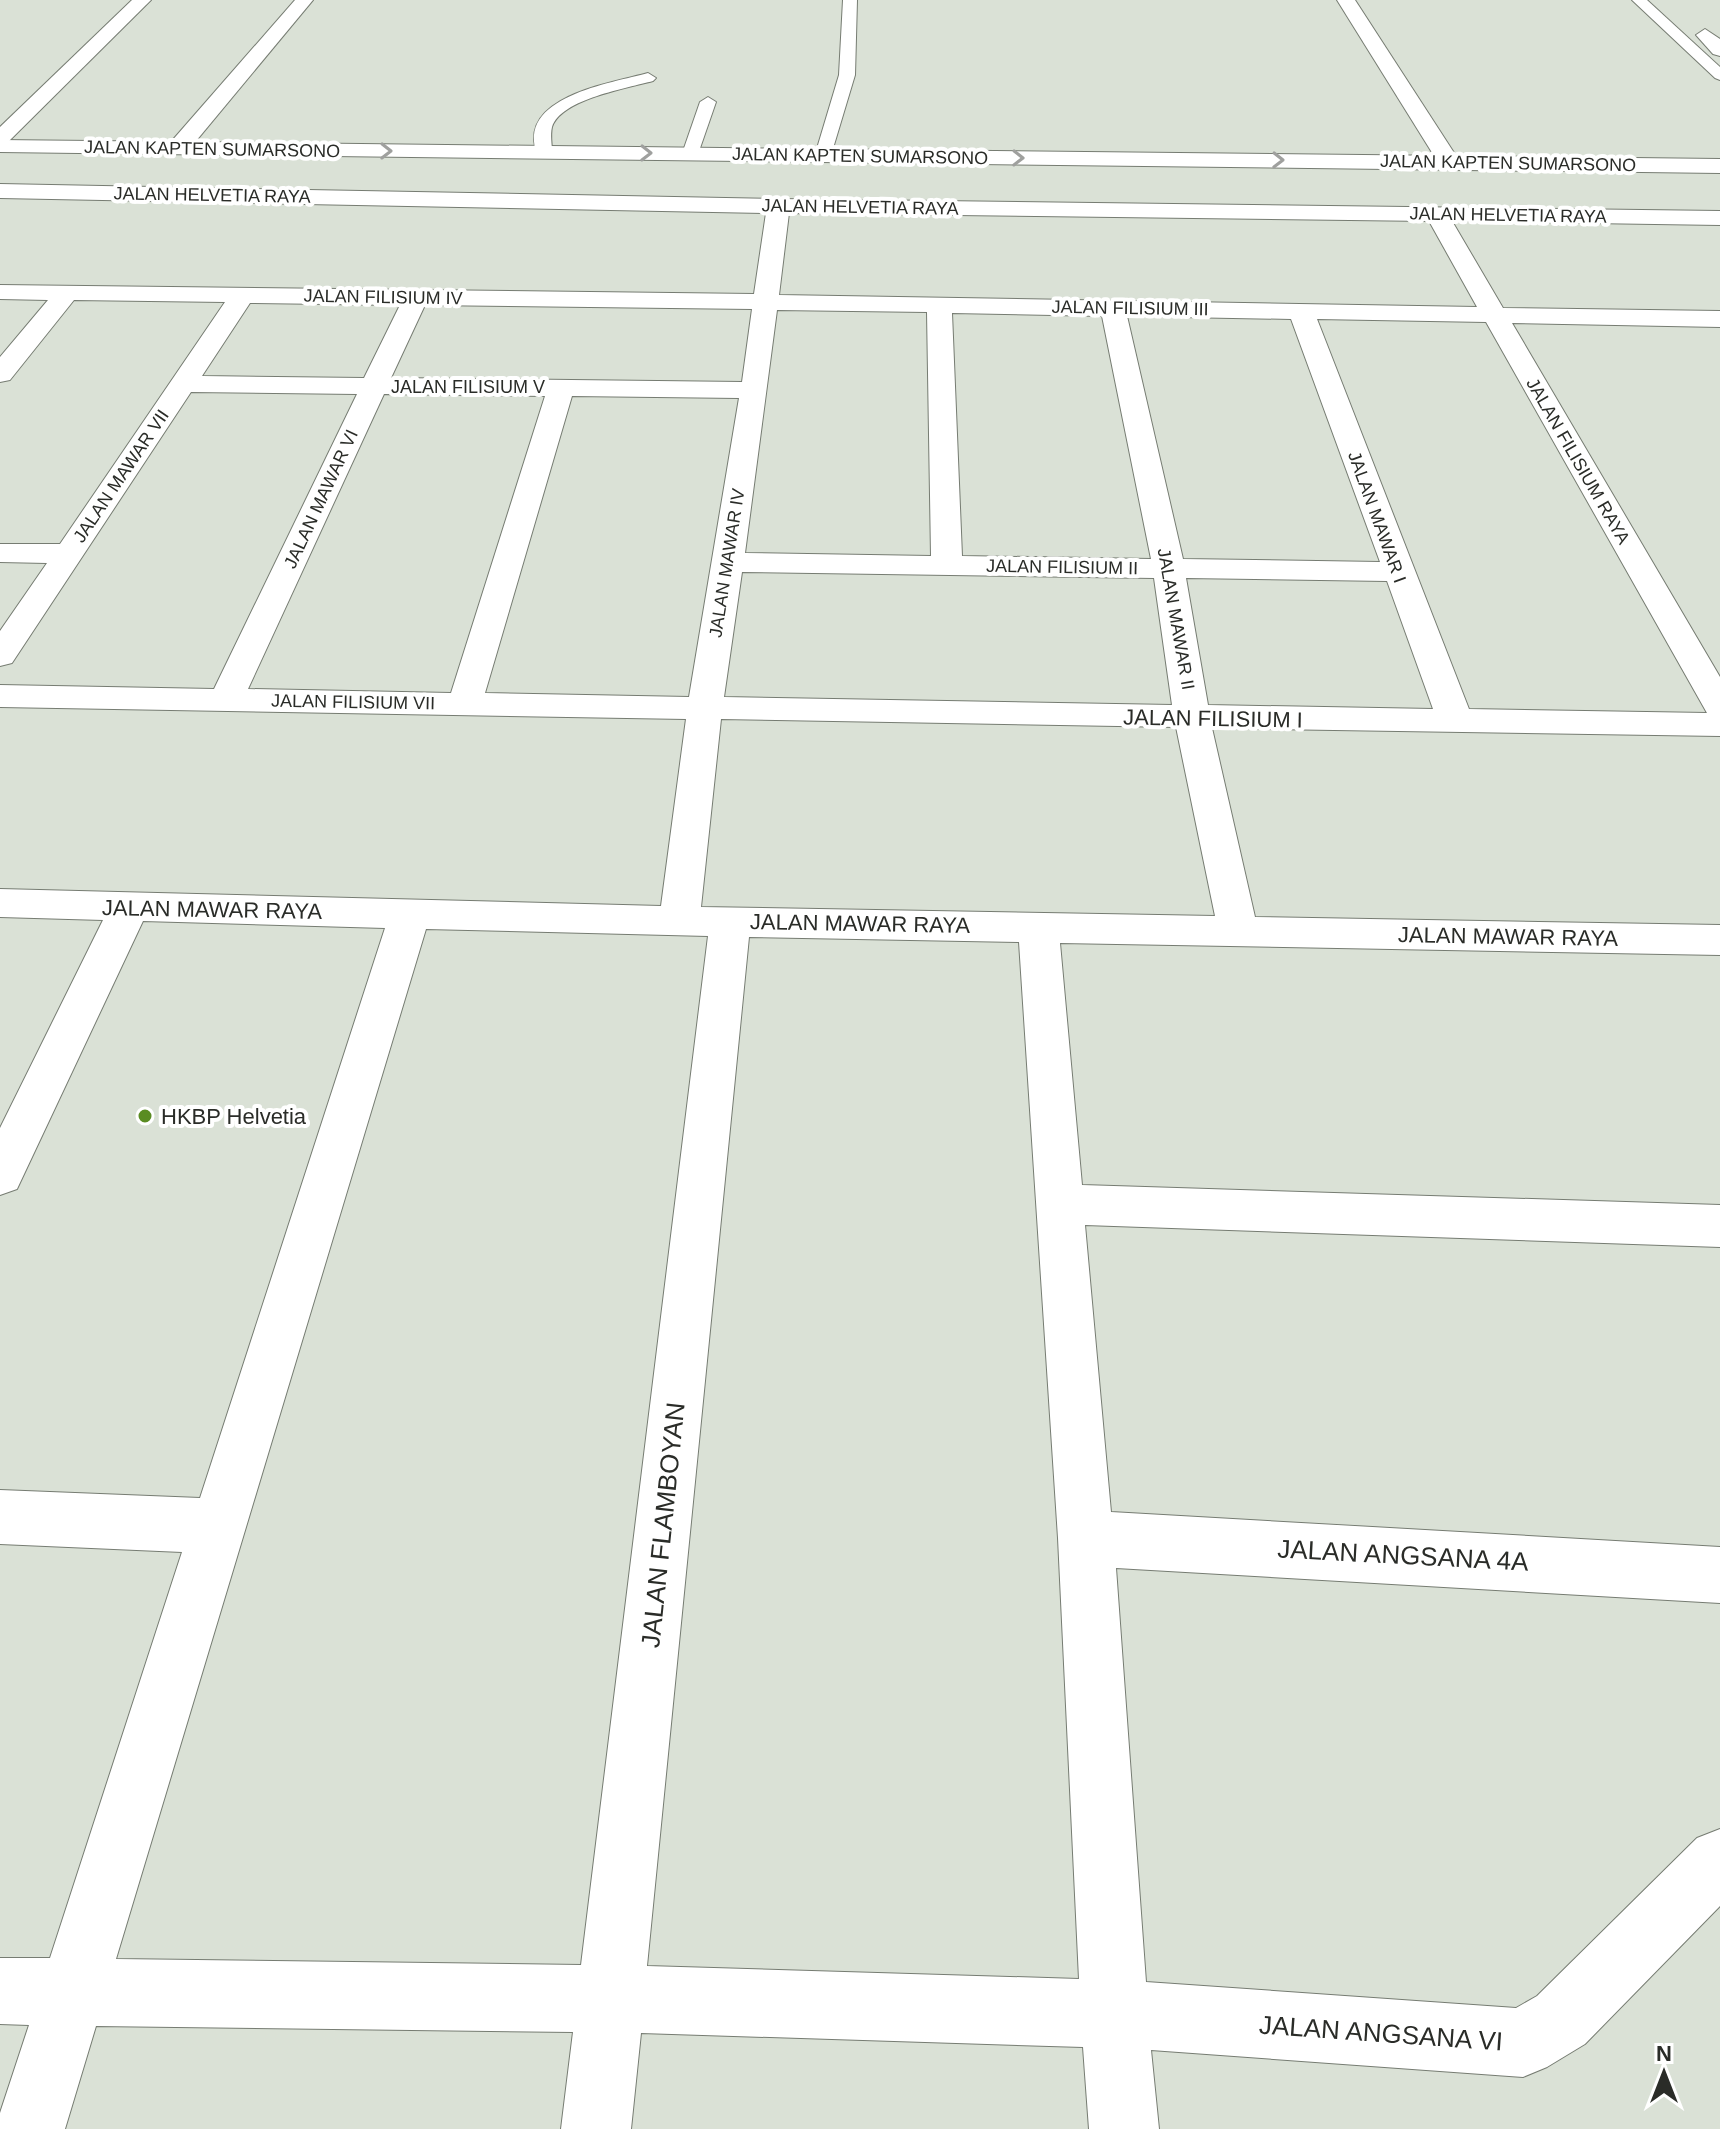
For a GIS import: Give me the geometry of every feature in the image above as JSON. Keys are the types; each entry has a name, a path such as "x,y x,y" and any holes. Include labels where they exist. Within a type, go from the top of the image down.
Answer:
{"main road":[{"path":"0,139 142,0"},
{"path":"178,148 304,0"},
{"path":"1346,0 1446,158"},
{"path":"1705,35 1720,50"},
{"name":"JALAN KAPTEN SUMARSONO","path":"0,146 1120,159 1446,158 1720,166"},
{"path":"1120,159 1127,185"},
{"name":"JALAN KAPTEN SUMARSONO","path":"0,172 445,178"},
{"name":"JALAN HELVETIA RAYA","path":"0,191 778,206 1720,218"},
{"name":"JALAN MAWAR IV","path":"704,921 705,708 754,390 778,206"},
{"name":"JALAN FILISIUM RAYA","path":"1437,215 1720,707"},
{"name":"JALAN FILISIUM IV","path":"0,292 766,302"},
{"path":"0,374 67,293"},
{"name":"JALAN MAWAR VII","path":"0,656 243,295"},
{"name":"JALAN MAWAR VI","path":"226,700 416,297"},
{"name":"JALAN FILISIUM III","path":"766,302 1720,319"},
{"path":"939,305 947,565"},
{"name":"JALAN MAWAR II","path":"1113,308 1169,569 1192,718 1238,931"},
{"name":"JALAN MAWAR I","path":"1301,311 1456,722"},
{"name":"JALAN FILISIUM V","path":"183,384 754,390"},
{"path":"465,703 561,388"},
{"path":"0,553 69,554"},
{"name":"JALAN FILISIUM II","path":"726,562 1398,572"},
{"name":"JALAN FILISIUM VII","path":"0,696 705,708"},
{"name":"JALAN FILISIUM I","path":"705,708 1720,725"},
{"name":"JALAN MAWAR RAYA","path":"0,903 704,921 1720,940"},
{"path":"0,1175 130,907"},
{"path":"30,2129 410,914"},
{"name":"JALAN FLAMBOYAN","path":"596,2129 611,1999 704,921"},
{"path":"1038,927 1086,1538 1114,2014 1124,2129"},
{"path":"1061,1204 1720,1226"},
{"path":"0,1517 218,1526"},
{"name":"JALAN ANGSANA 4A","path":"1086,1538 1720,1575"},
{"name":"JALAN ANGSANA VI","path":"0,1991 611,1999 1114,2014 1523,2043 1561,2020 1720,1861"}],"lane":[{"path":"823,155 847,75 850,0"},
{"path":"1639,0 1720,75"},
{"path":"544,152 544,125 555,109 578,98 648,78"},
{"path":"690,154 708,102"}],"place":[{"name":"HKBP Helvetia","path":"145,1116"}]}
